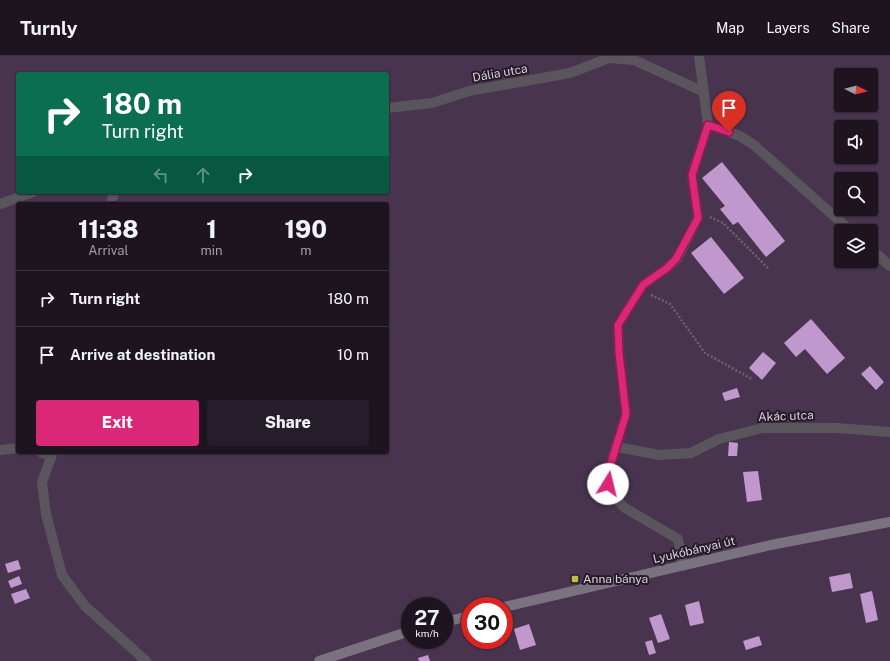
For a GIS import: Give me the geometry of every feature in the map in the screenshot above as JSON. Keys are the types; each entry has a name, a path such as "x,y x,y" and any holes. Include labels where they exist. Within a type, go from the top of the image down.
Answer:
{"main road":[{"name":"Lyukóbányai út","path":"513,606 587,587 770,545 890,522"},
{"path":"319,661 401,634"}],"street":[{"path":"683,566 678,538 625,508 614,497 608,484 608,473 626,414 619,353 618,325 643,285 667,268 676,259 698,218 692,175 708,125 699,56"},
{"name":"Dália utca","path":"389,108 432,103 469,91 570,73 609,58 634,60 704,92"},
{"path":"708,125 740,136 754,145 843,224"},
{"path":"0,204 28,194"},
{"path":"878,255 890,266"},
{"name":"Akác utca","path":"617,447 659,455 691,453 718,439 762,428 837,428 890,432"},
{"path":"0,450 16,448"},
{"path":"52,454 42,482 46,514 62,575 85,606 146,661"}],"path":[{"path":"698,218 710,217 723,223 769,269"},
{"path":"637,294 653,295 670,304 705,353 752,379"}],"shaded area":[{"path":"0,56 890,56 890,661 0,661"}],"building":[{"path":"722,162 785,241 766,257 738,222 733,225 720,209 725,206 702,178"},
{"path":"711,237 744,278 724,294 691,253"},
{"path":"811,319 845,358 827,374 805,349 796,357 784,343"},
{"path":"763,352 776,363 762,380 749,368"},
{"path":"870,366 884,382 876,390 861,374"},
{"path":"737,388 740,397 725,401 722,393"},
{"path":"729,442 738,443 737,456 728,456"},
{"path":"758,471 762,500 747,502 743,472"},
{"path":"18,560 21,569 8,573 5,564"},
{"path":"850,573 853,588 832,592 829,577"},
{"path":"19,576 22,584 11,588 8,581"},
{"path":"26,589 30,598 15,604 11,594"},
{"path":"872,591 878,620 866,623 860,594"},
{"path":"699,601 704,623 690,626 685,605"},
{"path":"661,614 670,639 658,643 649,618"},
{"path":"529,624 536,645 520,650 514,629"},
{"path":"759,636 762,645 746,650 743,641"},
{"path":"652,640 656,653 649,655 645,642"},
{"path":"428,655 430,661 419,661 418,658"}],"place":[{"name":"Anna bánya","path":"575,579"}],"route":[{"path":"608,484 608,473 626,414 619,353 618,325 643,285 667,268 676,259 698,218 692,175 708,125 729,132"}]}
